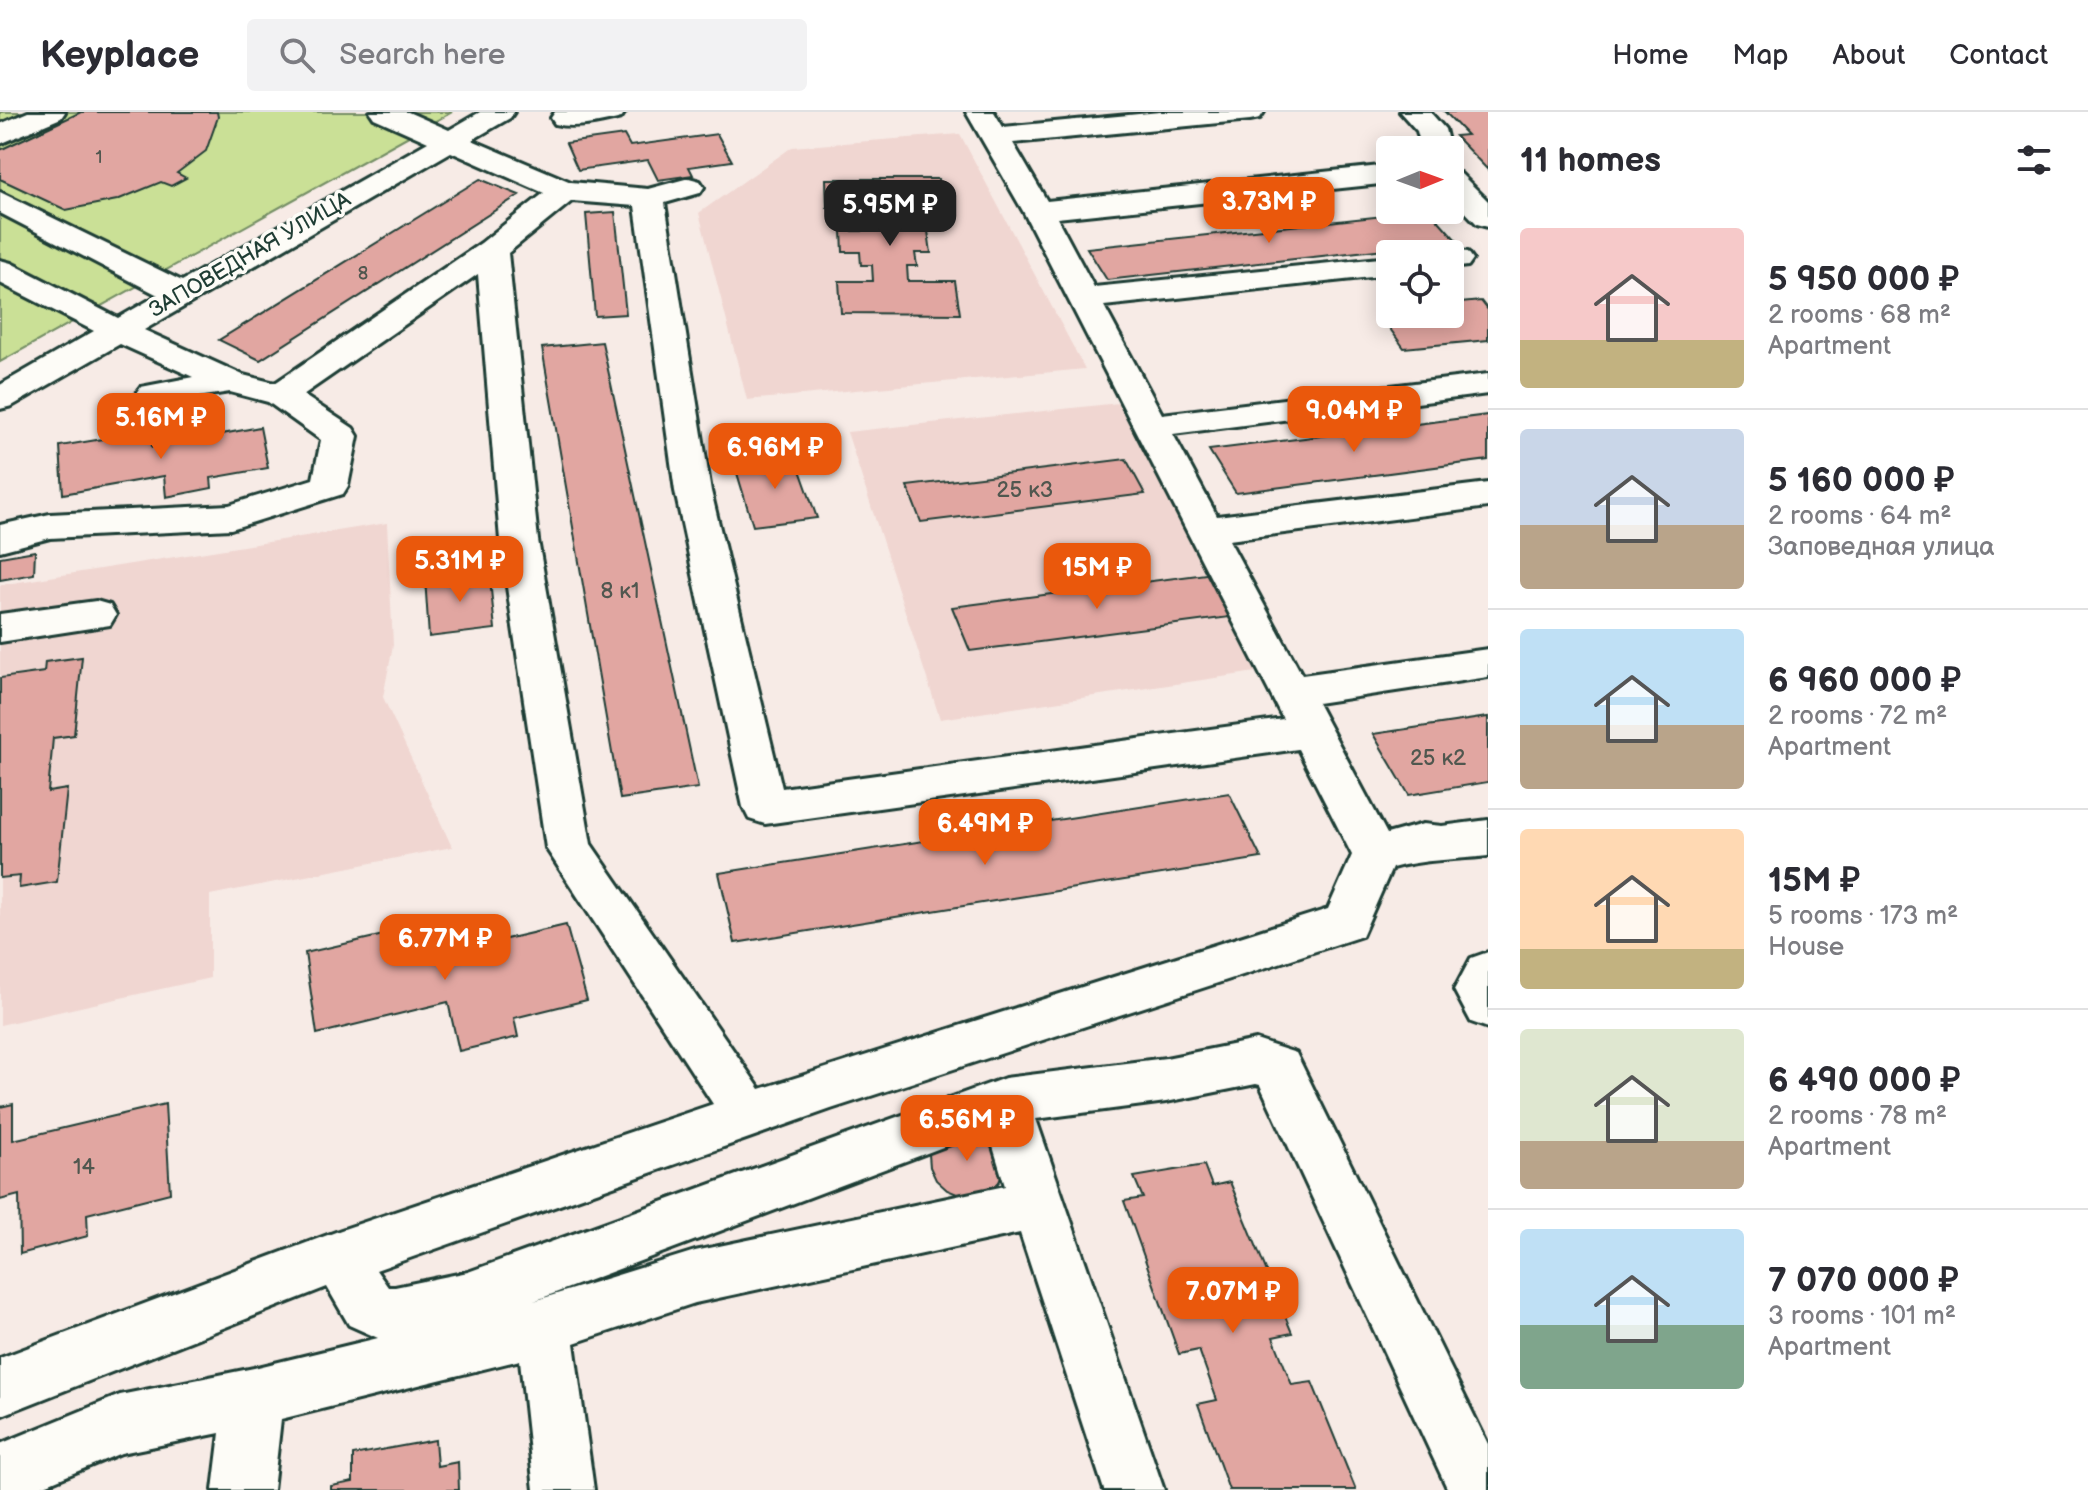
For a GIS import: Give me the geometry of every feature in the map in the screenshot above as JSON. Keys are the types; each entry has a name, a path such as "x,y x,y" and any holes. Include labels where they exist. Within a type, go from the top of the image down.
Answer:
{"street":[{"path":"0,135 51,112"},
{"path":"384,112 565,191 649,198 689,187"},
{"name":"ЗАПОВЕДНАЯ УЛИЦА","path":"0,399 500,112"},
{"path":"565,118 611,112"},
{"path":"1250,112 988,124 1038,211 1152,426 1375,855"},
{"path":"1414,112 1431,129 1433,136"},
{"path":"1038,211 1376,175"},
{"path":"280,395 492,250 565,191"},
{"path":"1464,193 1487,215"},
{"path":"649,198 693,491 765,807 1312,731"},
{"path":"0,201 182,294"},
{"path":"492,250 519,540 569,848 749,1115"},
{"path":"1084,298 1376,267"},
{"path":"0,270 118,331 231,382 280,395 340,436 330,486 231,517 50,526 0,538"},
{"path":"153,394 231,382"},
{"path":"1152,426 1488,384"},
{"path":"1206,530 1488,495"},
{"path":"0,628 96,615"},
{"path":"1291,692 1488,663"},
{"path":"1375,855 1423,842 1442,844 1488,838"},
{"path":"0,1387 341,1256 749,1115 1345,923 1375,855"},
{"path":"1488,972 1478,990 1488,1007"},
{"path":"341,1256 363,1298 373,1310 394,1316 468,1299 1005,1101 1166,1080 1256,1062 1278,1069 1479,1490"},
{"path":"1005,1101 1134,1490"},
{"path":"0,1474 120,1424 254,1397 544,1326 695,1277 1037,1204"},
{"path":"544,1326 564,1490"},
{"path":"243,1490 254,1397"}],"shaded area":[{"path":"960,134 1085,369 747,400 699,213 792,147"},
{"path":"1128,402 1269,670 940,719 847,432"},
{"path":"387,523 393,645 383,697 452,847 210,895 210,978 0,1025 0,585"}],"green space":[{"path":"0,112 452,112 0,362"}],"building":[{"path":"81,112 217,112 218,117 206,151 177,173 186,178 171,186 161,182 117,200 66,210 0,179 0,150"},
{"path":"1445,112 1488,112 1488,170 1464,145 1464,136 1455,136 1467,135"},
{"path":"717,134 732,161 689,167 693,175 658,180 648,160 578,170 566,143 624,135 630,146"},
{"path":"480,179 519,195 260,360 219,340"},
{"path":"826,179 938,179 942,207 901,207 902,218 909,218 911,231 928,231 931,253 915,253 917,266 907,266 908,281 955,281 960,314 841,313 839,281 873,281 872,265 861,265 860,252 843,252 842,231 862,231 860,218 868,218 867,207 827,207"},
{"path":"615,212 626,314 595,316 586,214"},
{"path":"1376,217 1376,224 1442,224 1456,240 1376,240 1376,250 1107,280 1087,248"},
{"path":"1481,301 1488,310 1488,340 1404,348 1389,328 1464,328 1464,303"},
{"path":"602,342 698,788 620,799 542,348"},
{"path":"1488,415 1488,460 1236,493 1209,450"},
{"path":"260,427 268,468 211,478 212,488 166,497 164,476 63,494 60,446 151,431 152,447"},
{"path":"795,456 817,518 753,526 734,463"},
{"path":"1126,459 1145,494 921,522 907,486"},
{"path":"35,551 34,574 0,580 0,557"},
{"path":"489,570 495,629 429,637 425,578"},
{"path":"1221,572 1245,615 970,651 952,607"},
{"path":"82,657 74,735 53,738 48,792 67,789 57,882 19,888 20,876 0,878 0,678 44,672 45,662"},
{"path":"1488,717 1488,782 1409,795 1373,734"},
{"path":"1229,793 1261,858 735,943 719,873"},
{"path":"427,925 433,956 566,925 587,1000 514,1018 518,1037 459,1051 448,1002 317,1034 305,953"},
{"path":"13,1104 13,1140 165,1104 170,1193 87,1214 88,1236 20,1254 19,1195 0,1200 0,1107"},
{"path":"972,1128 986,1133 997,1143 1005,1169 990,1191 962,1196 947,1190 936,1180 930,1167 929,1154 935,1141"},
{"path":"1204,1165 1212,1186 1230,1182 1292,1333 1273,1337 1292,1385 1312,1382 1356,1490 1229,1490 1198,1404 1217,1400 1199,1350 1179,1354 1124,1201 1143,1198 1134,1177"},
{"path":"435,1440 437,1466 458,1462 459,1490 331,1490 331,1486 353,1482 353,1455"}]}
